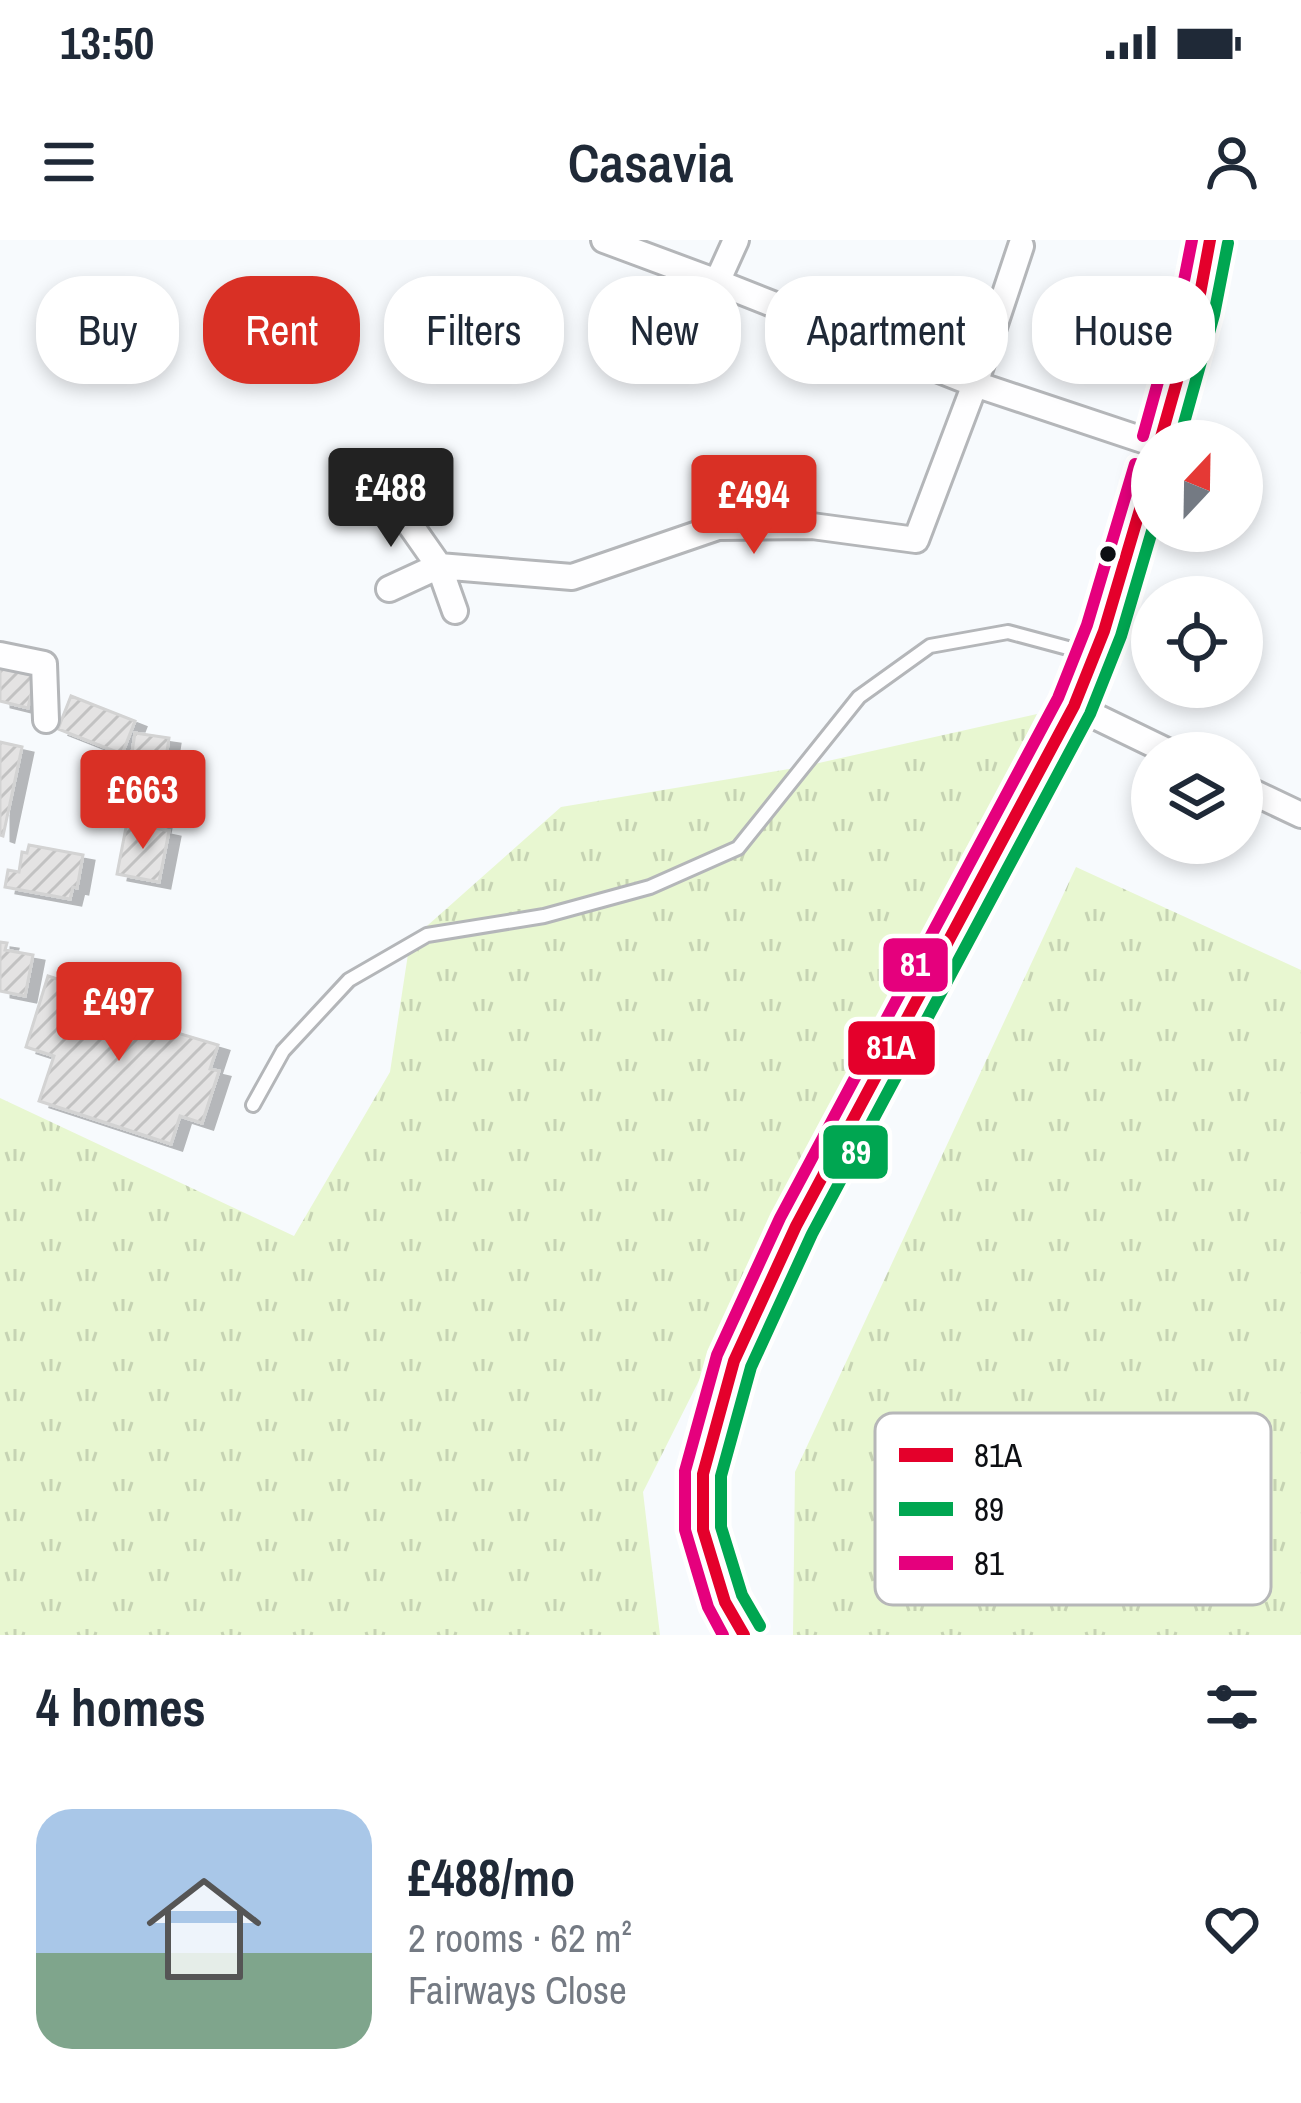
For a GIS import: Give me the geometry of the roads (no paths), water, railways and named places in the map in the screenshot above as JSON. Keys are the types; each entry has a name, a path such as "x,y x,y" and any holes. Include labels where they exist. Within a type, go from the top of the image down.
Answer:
{"street":[{"path":"604,240 701,276"},
{"path":"720,276 736,240"},
{"path":"1163,420 1198,310 1210,240"},
{"path":"1008,285 1021,246"},
{"path":"389,589 439,566 572,577 718,527 812,526 916,540 975,384 1131,434"},
{"path":"392,499 439,566 455,611"},
{"path":"744,1635 724,1602 703,1530 703,1474 734,1360 796,1226 1074,706 1095,656 1131,539"},
{"path":"0,655 44,664 46,720"},
{"path":"1074,706 1131,733"},
{"path":"1263,797 1301,815"}],"lane":[{"path":"253,1105 284,1051 349,980 427,935 544,916 650,887 738,848 859,697 930,646 1008,632 1095,656"}]}
